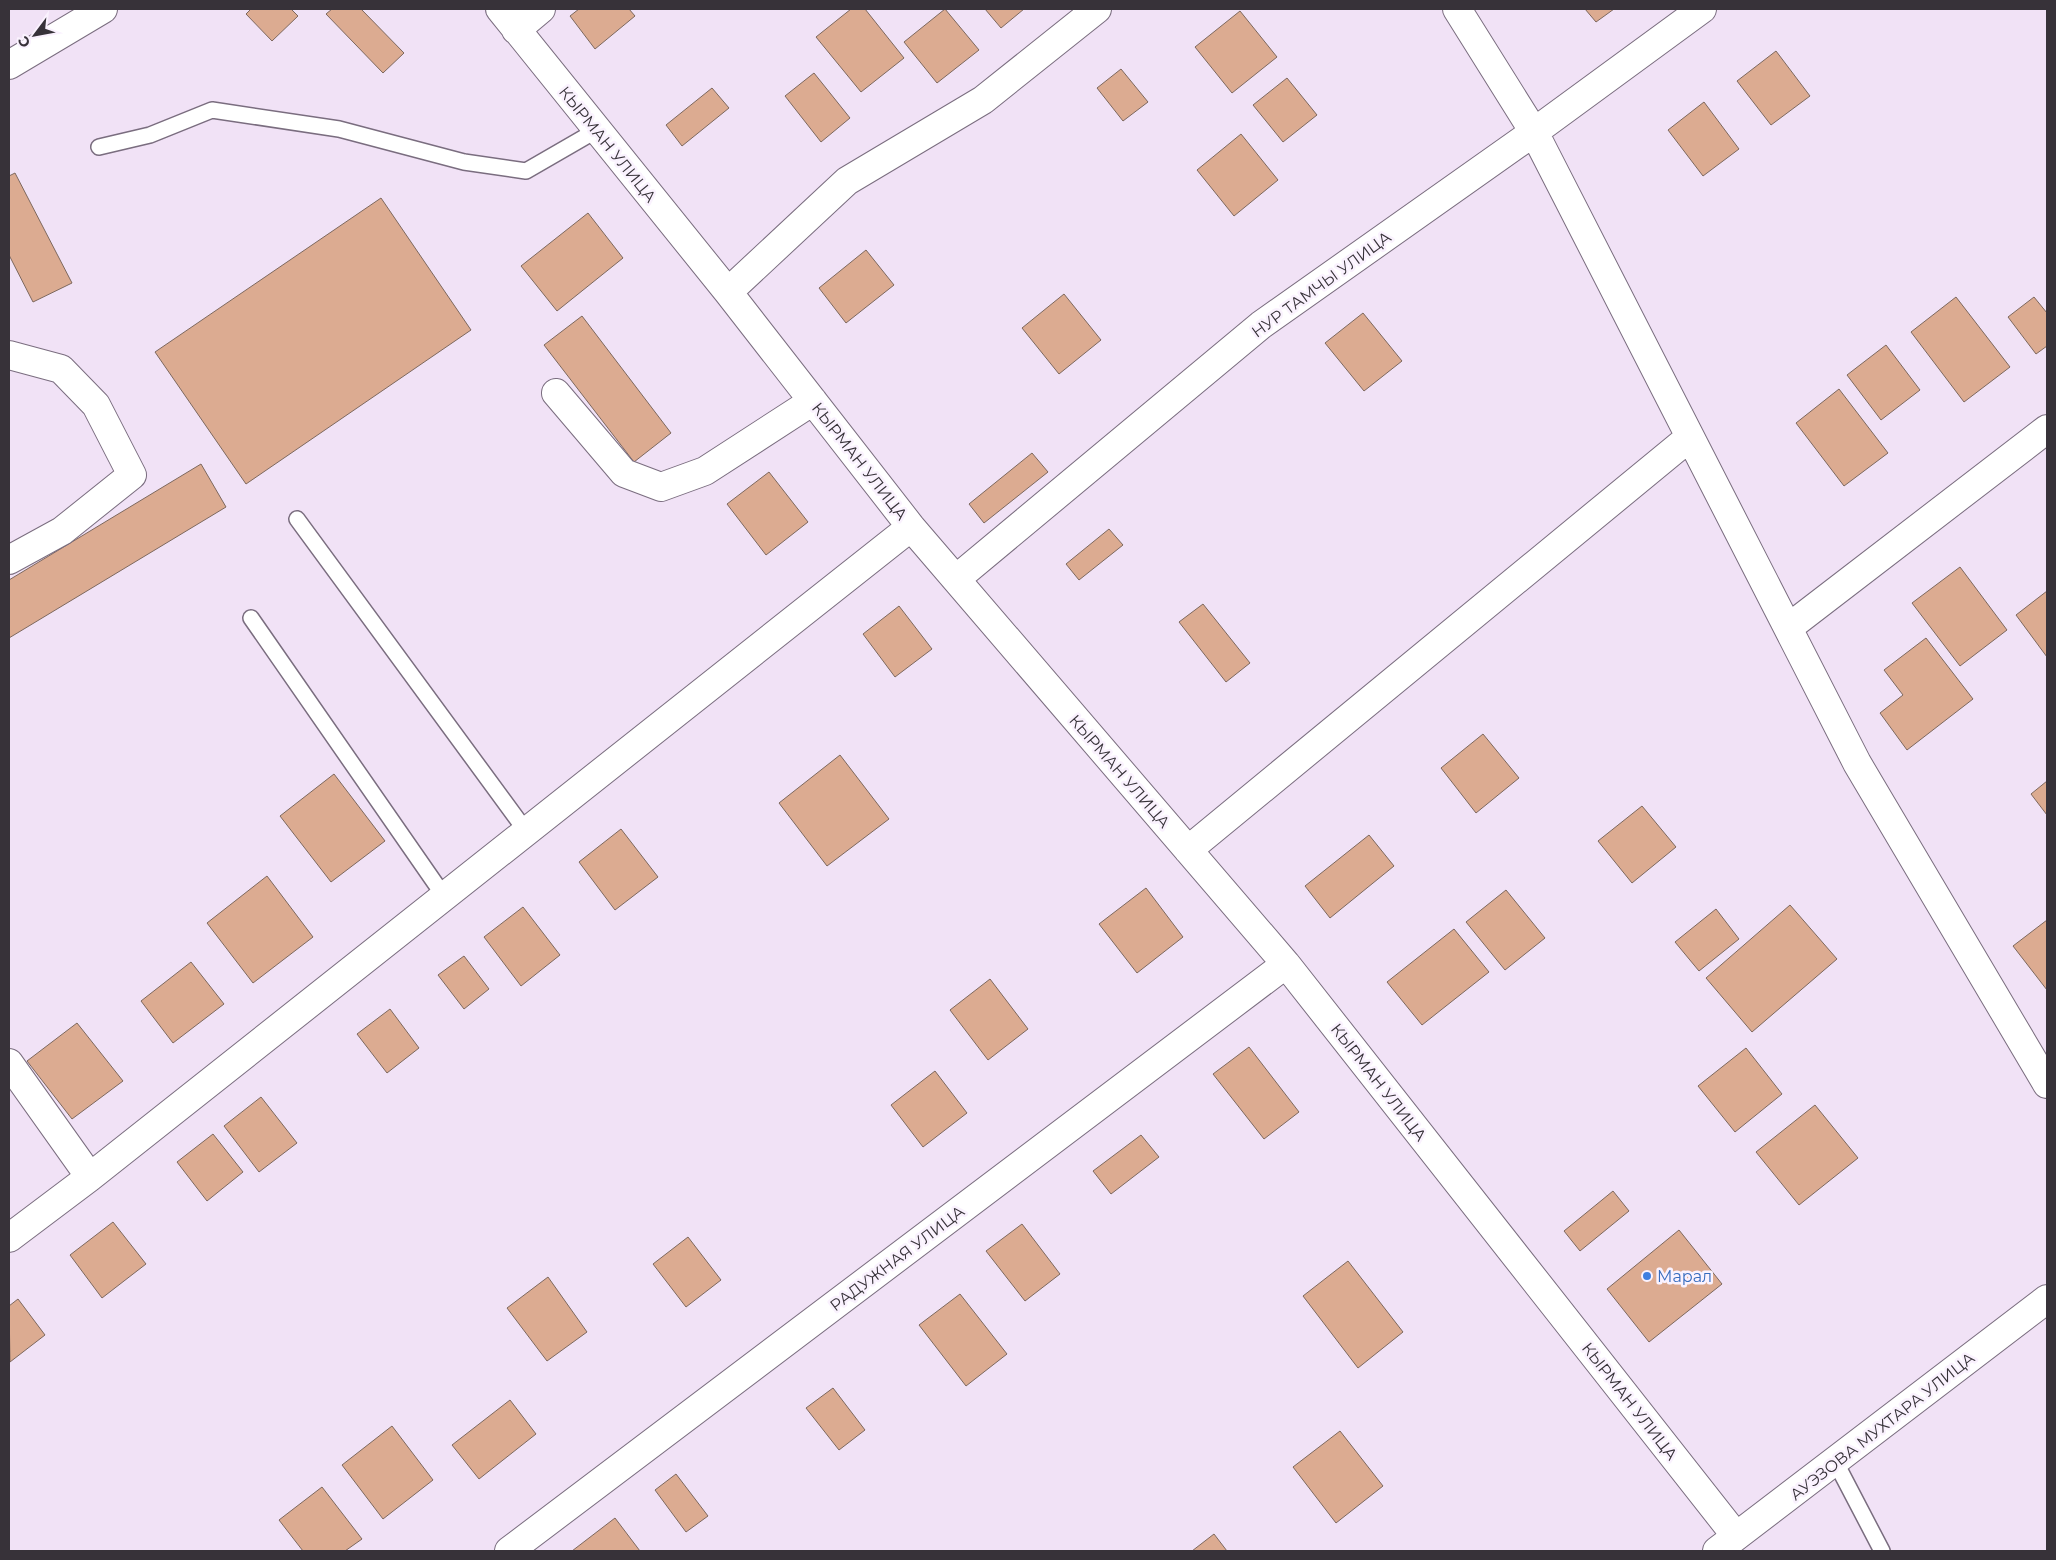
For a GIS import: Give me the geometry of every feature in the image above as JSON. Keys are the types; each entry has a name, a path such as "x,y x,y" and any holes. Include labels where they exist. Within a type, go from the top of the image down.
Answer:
{"street":[{"path":"9,65 102,9"},
{"name":"КЫРМАН УЛИЦА","path":"500,9 728,292 911,527 1286,964 1726,1544"},
{"path":"516,30 541,9"},
{"path":"728,292 847,181 983,100 1097,9"},
{"path":"1457,9 1534,132 1857,763 2047,1084"},
{"name":"НУР ТАМЧЫ УЛИЦА","path":"956,578 1261,325 1534,132 1702,9"},
{"path":"9,355 61,369 96,405 132,475 62,531 9,560"},
{"path":"556,392 624,474 662,487 704,472 813,401"},
{"path":"1788,628 2047,429"},
{"path":"1188,850 1690,436"},
{"path":"9,1238 90,1177 911,527"},
{"name":"РАДУЖНАЯ УЛИЦА","path":"509,1551 1286,964"},
{"path":"9,1063 90,1177"},
{"name":"АУЭЗОВА МУХТАРА УЛИЦА","path":"1726,1544 2047,1299"}],"lane":[{"path":"100,146 150,135 212,110 339,129 464,162 526,171 597,130"},
{"path":"296,519 526,831"},
{"path":"250,618 444,896"},
{"path":"1835,1461 1882,1551"}],"building":[{"path":"251,9 291,9 298,16 272,41 246,14"},
{"path":"332,9 361,9 404,53 383,73 326,14"},
{"path":"579,9 629,9 635,16 595,49 570,16"},
{"path":"851,9 865,9 904,58 861,92 816,37"},
{"path":"945,9 979,50 937,83 904,42"},
{"path":"985,9 1024,9 1001,28"},
{"path":"1585,9 1614,9 1596,22"},
{"path":"1240,11 1277,57 1232,93 1195,47"},
{"path":"1776,51 1810,96 1771,125 1737,81"},
{"path":"1121,69 1148,102 1123,121 1097,88"},
{"path":"814,73 850,118 821,142 785,96"},
{"path":"1287,78 1317,115 1283,142 1253,105"},
{"path":"712,88 729,108 682,146 666,125"},
{"path":"1704,102 1739,149 1703,176 1668,130"},
{"path":"1241,134 1278,180 1234,216 1197,170"},
{"path":"15,173 72,283 33,302 9,255 9,176"},
{"path":"381,198 471,330 246,484 155,352"},
{"path":"588,213 623,258 557,311 521,266"},
{"path":"866,250 894,285 846,323 819,288"},
{"path":"1064,294 1101,340 1059,374 1022,328"},
{"path":"1956,297 2010,367 1964,402 1911,332"},
{"path":"2034,297 2047,313 2047,346 2036,354 2008,317"},
{"path":"1363,313 1402,361 1364,391 1325,343"},
{"path":"582,316 671,433 634,462 544,345"},
{"path":"1886,345 1920,390 1881,420 1847,375"},
{"path":"1839,389 1888,453 1844,486 1796,423"},
{"path":"1032,453 1048,472 984,523 969,504"},
{"path":"201,464 226,507 9,638 9,580"},
{"path":"769,472 808,522 766,555 727,504"},
{"path":"1109,529 1123,545 1079,580 1066,564"},
{"path":"1960,567 2007,630 1960,666 1912,603"},
{"path":"2047,591 2047,657 2016,615"},
{"path":"1203,604 1250,663 1226,682 1179,622"},
{"path":"899,606 932,649 895,677 863,634"},
{"path":"1926,638 1973,699 1907,750 1880,713 1903,695 1884,670"},
{"path":"1483,734 1519,778 1476,813 1441,768"},
{"path":"840,755 889,819 827,866 779,803"},
{"path":"334,774 385,841 331,882 280,816"},
{"path":"2047,781 2047,815 2031,794"},
{"path":"1642,806 1676,847 1632,883 1598,841"},
{"path":"621,829 658,877 615,910 579,862"},
{"path":"1369,835 1394,866 1330,918 1305,886"},
{"path":"267,876 313,937 253,983 207,923"},
{"path":"1146,888 1183,937 1137,973 1099,924"},
{"path":"1506,890 1545,938 1505,970 1466,922"},
{"path":"1790,905 1837,959 1752,1032 1706,978"},
{"path":"523,907 560,955 521,986 484,937"},
{"path":"1716,909 1739,939 1699,971 1675,942"},
{"path":"2047,920 2047,990 2013,946"},
{"path":"1454,929 1489,972 1422,1025 1387,982"},
{"path":"464,956 489,989 464,1009 438,975"},
{"path":"191,962 224,1004 173,1043 141,1001"},
{"path":"990,979 1028,1029 988,1060 950,1010"},
{"path":"390,1009 419,1048 387,1073 357,1034"},
{"path":"77,1023 123,1081 72,1119 27,1061"},
{"path":"1249,1047 1299,1112 1264,1139 1213,1074"},
{"path":"1746,1048 1782,1094 1735,1132 1698,1086"},
{"path":"935,1071 967,1113 923,1147 891,1105"},
{"path":"261,1097 297,1143 259,1172 224,1126"},
{"path":"1815,1105 1858,1158 1799,1205 1756,1152"},
{"path":"213,1134 243,1172 207,1201 177,1162"},
{"path":"1141,1135 1159,1157 1111,1194 1093,1171"},
{"path":"1613,1191 1629,1211 1580,1251 1564,1231"},
{"path":"113,1222 146,1264 102,1298 70,1255"},
{"path":"1022,1224 1060,1274 1025,1301 986,1251"},
{"path":"1679,1230 1722,1284 1649,1342 1607,1289"},
{"path":"688,1237 721,1280 686,1307 653,1264"},
{"path":"1348,1261 1403,1332 1358,1368 1303,1296"},
{"path":"548,1277 587,1332 547,1361 507,1308"},
{"path":"960,1294 1007,1354 966,1386 919,1325"},
{"path":"18,1299 45,1335 10,1362 9,1306"},
{"path":"833,1388 865,1430 839,1450 806,1408"},
{"path":"510,1400 536,1434 479,1479 452,1445"},
{"path":"392,1426 433,1480 383,1519 342,1465"},
{"path":"1340,1431 1383,1486 1336,1523 1293,1467"},
{"path":"676,1474 708,1516 686,1532 655,1490"},
{"path":"322,1487 362,1539 345,1551 303,1551 279,1520"},
{"path":"615,1518 640,1551 572,1551"},
{"path":"1214,1534 1227,1551 1192,1551"}],"place":[{"name":"Марал","path":"1647,1276"}]}
